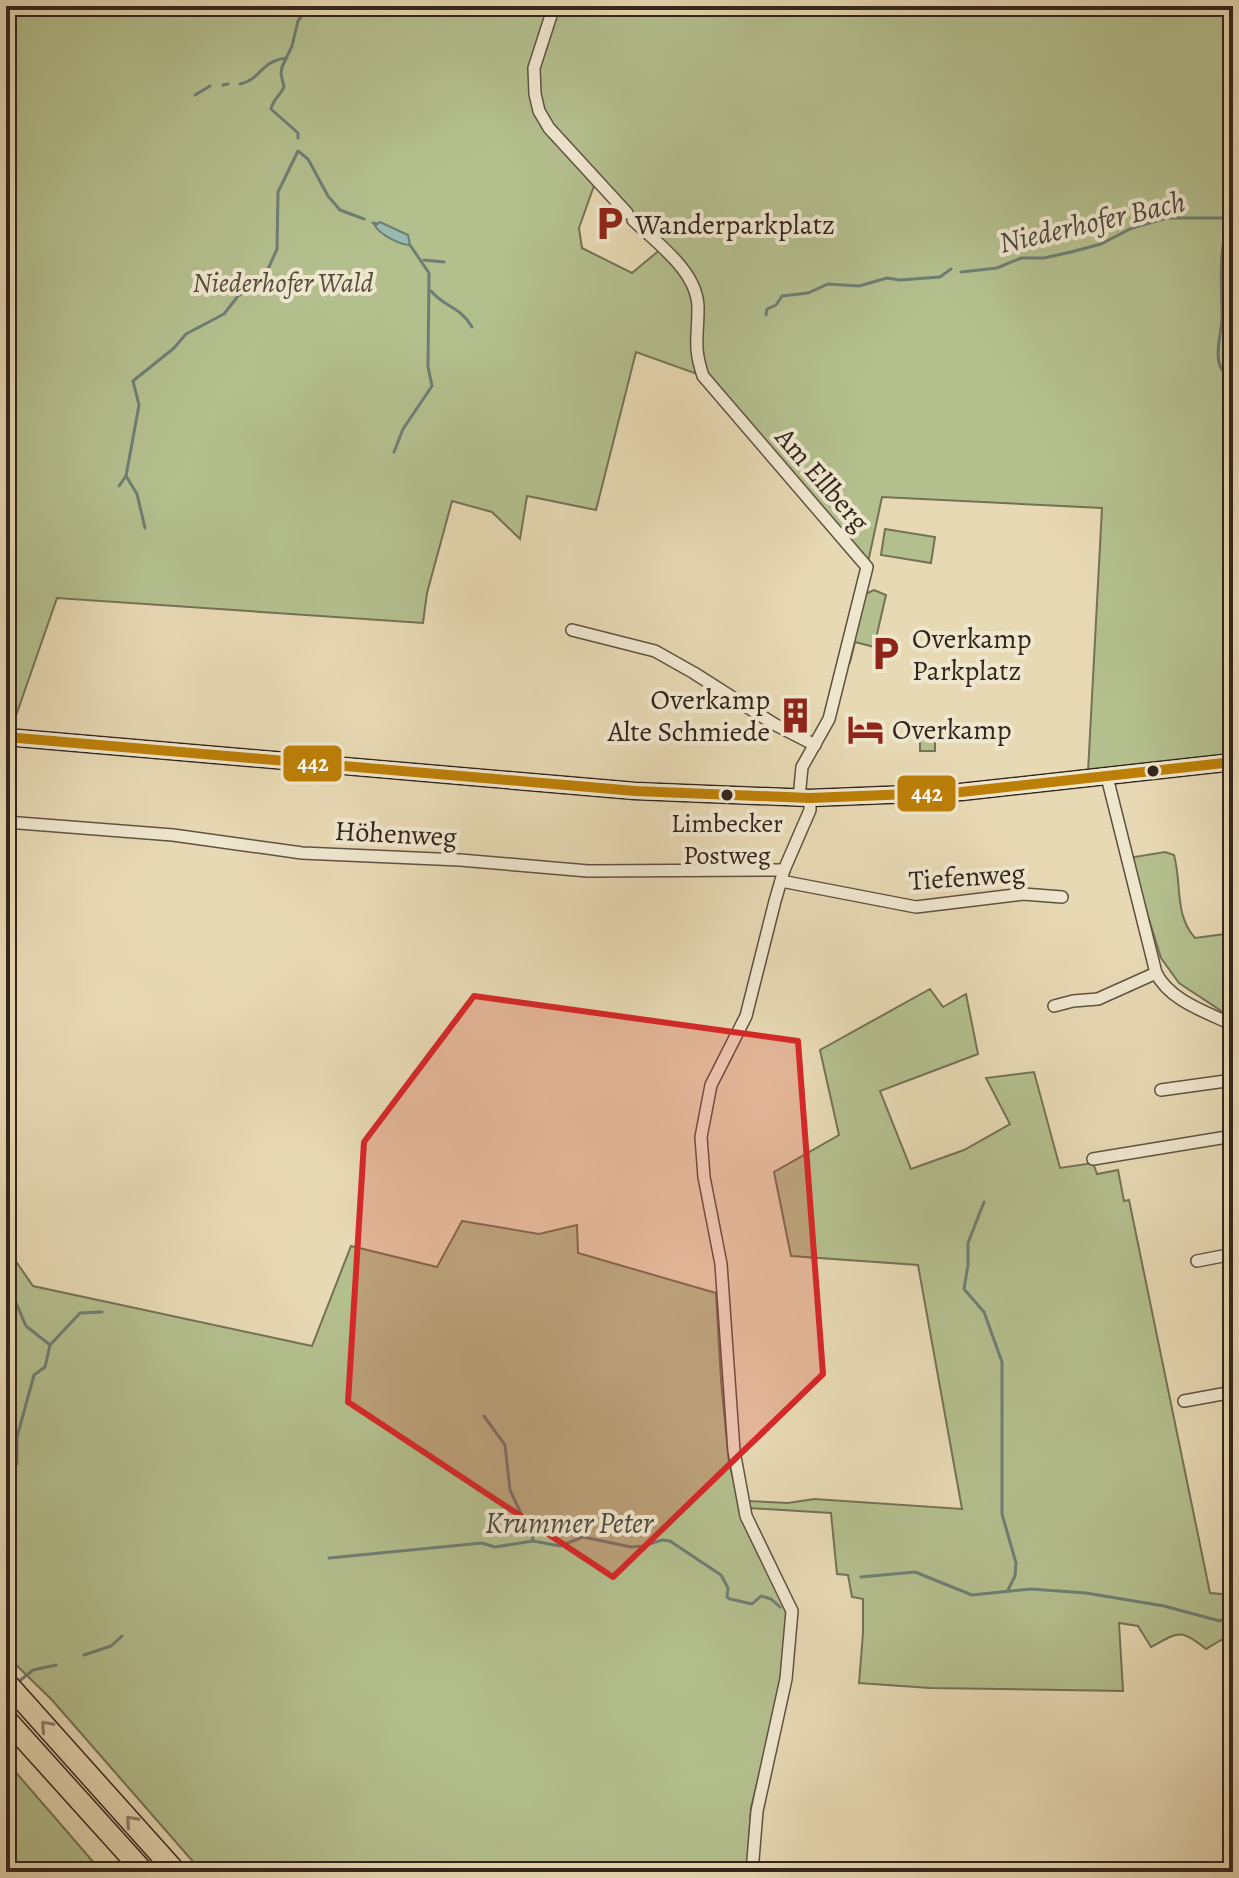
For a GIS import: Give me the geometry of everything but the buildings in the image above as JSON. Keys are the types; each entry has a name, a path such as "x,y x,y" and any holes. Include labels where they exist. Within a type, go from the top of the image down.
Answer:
{"highway":[{"path":"6,1682 176,1872"},
{"path":"6,1719 144,1872"}],"main road":[{"path":"6,737 635,791 804,798 915,795 1233,762"}],"street":[{"name":"Am Ellberg","path":"554,6 534,68 539,111 549,128 691,279 698,309 697,356 703,376 867,567 829,719 802,767 804,798"},
{"path":"572,630 655,651 774,724 815,745"},
{"path":"1107,777 1156,973 1175,995 1233,1025"},
{"path":"752,1872 757,1811 786,1679 792,1611 746,1516 734,1451 721,1264 704,1177 701,1137 711,1085 746,1016 757,963 783,875 807,817 804,798"},
{"name":"Höhenweg","path":"6,822 173,835 302,853 460,860 588,871 783,875"},
{"name":"Tiefenweg","path":"783,875 916,907 1023,894 1062,897"},
{"path":"1054,1006 1098,999 1156,973"},
{"path":"1161,1090 1233,1080"},
{"path":"1093,1159 1233,1136"},
{"path":"1197,1261 1233,1254"},
{"path":"1184,1401 1233,1392"}],"highlighted area":[{"path":"474,996 798,1041 823,1374 613,1577 348,1402 364,1142"}],"green space":[{"name":"Niederhofer Wald","path":"6,6 1233,6 1233,754 1088,772 1102,508 882,497 867,567 703,376 636,352 596,510 527,496 520,539 492,512 452,501 427,593 423,623 57,598 11,730 6,730","holes":["596,180 662,248 632,273 582,248 579,228"]},
{"path":"885,529 935,537 931,563 881,555"},
{"path":"874,590 886,595 874,647 855,642 850,662 847,659 863,595"},
{"path":"920,727 935,727 935,751 920,751"},
{"path":"1165,852 1174,855 1181,909 1195,938 1233,933 1233,1011 1226,1014 1179,983 1161,958 1133,868 1134,857"},
{"path":"930,989 943,1007 966,994 978,1054 880,1091 911,1169 964,1150 1010,1124 986,1078 1034,1072 1060,1168 1093,1163 1097,1174 1118,1170 1124,1201 1129,1200 1210,1593 1233,1595 1233,1642 1221,1640 1206,1649 1179,1634 1151,1647 1138,1626 1119,1623 1123,1691 930,1688 859,1683 863,1599 852,1597 848,1575 837,1574 831,1513 749,1508 748,1501 788,1503 814,1499 962,1509 918,1265 791,1256 774,1172 839,1135 820,1050"},
{"path":"462,1221 539,1234 577,1225 578,1253 716,1293 729,1463 744,1518 791,1612 784,1677 751,1808 747,1872 202,1872 52,1700 6,1655 6,1247 33,1286 312,1346 351,1246 437,1267"},
{"path":"6,1761 102,1872 6,1872"}],"water":[{"path":"380,222 408,235 410,245 382,233 375,226"}],"waterway":[{"path":"298,138 298,133 271,109 284,87 282,67 292,46 298,21 309,6"},
{"path":"240,84 271,63 286,58"},
{"path":"223,85 228,84"},
{"path":"195,95 210,86"},
{"path":"145,528 137,494 126,476 139,405 133,381 174,348 186,334 224,314 269,267 277,249 278,192 298,151 308,159 328,196 340,210 364,219"},
{"name":"Niederhofer Bach","path":"961,272 997,268 1021,258 1044,258 1071,252 1101,244 1132,228 1167,218 1221,218 1233,215"},
{"path":"1231,217 1222,254 1222,317 1218,354 1224,372 1233,371"},
{"path":"373,223 377,224"},
{"path":"394,452 403,429 432,386 428,367 429,273 410,245"},
{"path":"424,260 444,262"},
{"name":"Niederhofer Bach","path":"766,315 767,309 776,305 782,296 808,293 828,284 859,286 887,278 940,277 951,269"},
{"path":"431,291 462,315 472,327"},
{"path":"119,486 126,476"},
{"path":"984,1202 968,1243 964,1289 984,1312 1002,1362 1002,1514 1016,1563 1015,1576 1008,1590"},
{"path":"6,1280 26,1326 50,1345 45,1367 34,1375 17,1437 17,1464 6,1471"},
{"path":"51,1344 80,1313 102,1312"},
{"path":"484,1416 505,1445 510,1490 533,1539"},
{"name":"Krummer Peter","path":"329,1558 482,1543 495,1547 533,1541 560,1546 583,1537 631,1547 662,1540 670,1541 721,1575 730,1599 752,1604 761,1596 771,1599 780,1607"},
{"name":"Krummer Peter","path":"861,1577 915,1572 972,1595 1031,1589 1086,1593 1164,1606 1220,1621 1225,1618 1233,1620"},
{"path":"84,1655 111,1646 122,1636"},
{"path":"17,1683 33,1670 56,1665"}],"transit line":[{"name":"442","path":"6,737 635,791 810,798 961,792 1233,762"}],"place":[{"name":"Wanderparkplatz","path":"609,224"},
{"name":"Overkamp Parkplatz","path":"886,654"},
{"name":"Overkamp Alte Schmiede","path":"796,715"},
{"name":"Overkamp","path":"866,729"},
{"name":"Limbecker Postweg","path":"727,795"}]}
